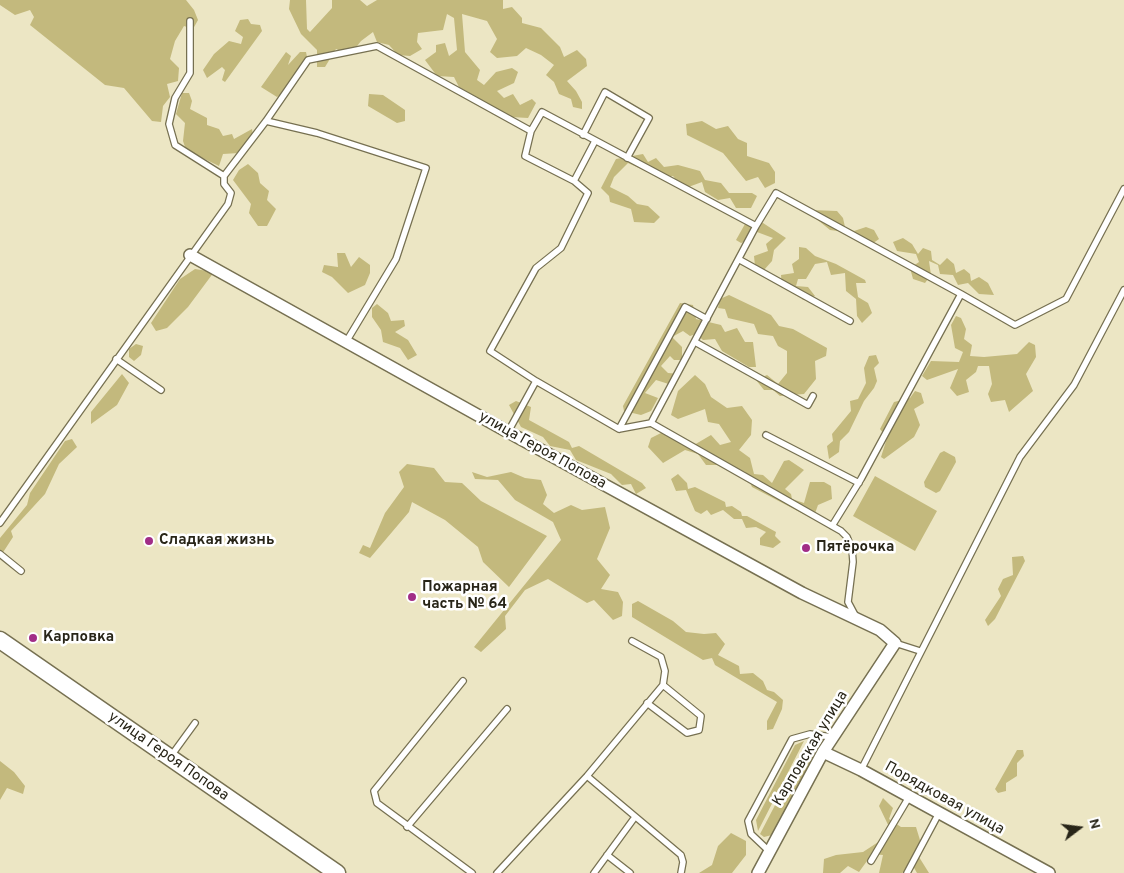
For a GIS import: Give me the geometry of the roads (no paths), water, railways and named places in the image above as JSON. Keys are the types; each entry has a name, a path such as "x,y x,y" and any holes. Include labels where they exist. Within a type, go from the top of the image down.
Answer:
{"street":[{"name":"улица Героя Попова","path":"190,255 802,593 880,630 895,643"},
{"name":"улица Героя Попова","path":"0,640 337,873"},
{"name":"Карповская улица","path":"758,873 823,752 895,643"},
{"name":"Порядковая улица","path":"823,752 860,770 1049,873"}],"lane":[{"path":"190,21 190,73 176,98 168,124 175,145 224,176"},
{"path":"0,523 228,204 231,193 224,184 224,176 266,121 308,60 377,46 531,131"},
{"path":"583,135 605,92 649,118 627,158"},
{"path":"756,226 542,112 531,131 525,156 574,181 588,193 561,248 536,268 490,351 536,381 619,429 651,422 832,526 847,537 852,549 853,562 848,602 856,619"},
{"path":"266,121 318,133 426,168 396,259 346,342"},
{"path":"574,181 594,141"},
{"path":"651,422 740,260 756,226 776,193 1015,325 1066,300 1124,189"},
{"path":"740,260 850,321"},
{"path":"860,770 1020,457 1074,386 1124,290"},
{"path":"832,526 859,483 961,294"},
{"path":"619,429 685,307 707,319"},
{"path":"695,342 808,405 813,396"},
{"path":"116,359 161,390"},
{"path":"508,432 536,381"},
{"path":"766,435 859,483"},
{"path":"0,554 21,571"},
{"path":"497,873 587,776 663,685 665,671 662,657 632,641"},
{"path":"895,643 920,652"},
{"path":"463,681 374,791 377,803 407,827 472,873"},
{"path":"647,703 688,733 699,730 701,716 663,685"},
{"path":"407,827 506,709"},
{"path":"169,758 195,723"},
{"path":"770,852 751,834 748,821 792,739 810,734 832,737"},
{"path":"587,776 680,855 683,862 681,873"},
{"path":"871,861 909,797"},
{"path":"907,873 939,813"},
{"path":"594,873 635,817"},
{"path":"607,855 630,873"}],"place":[{"name":"Сладкая жизнь","path":"149,541"},
{"name":"Пятёрочка","path":"806,548"},
{"name":"Пожарная часть № 64","path":"412,597"},
{"name":"Карповка","path":"33,638"}]}
